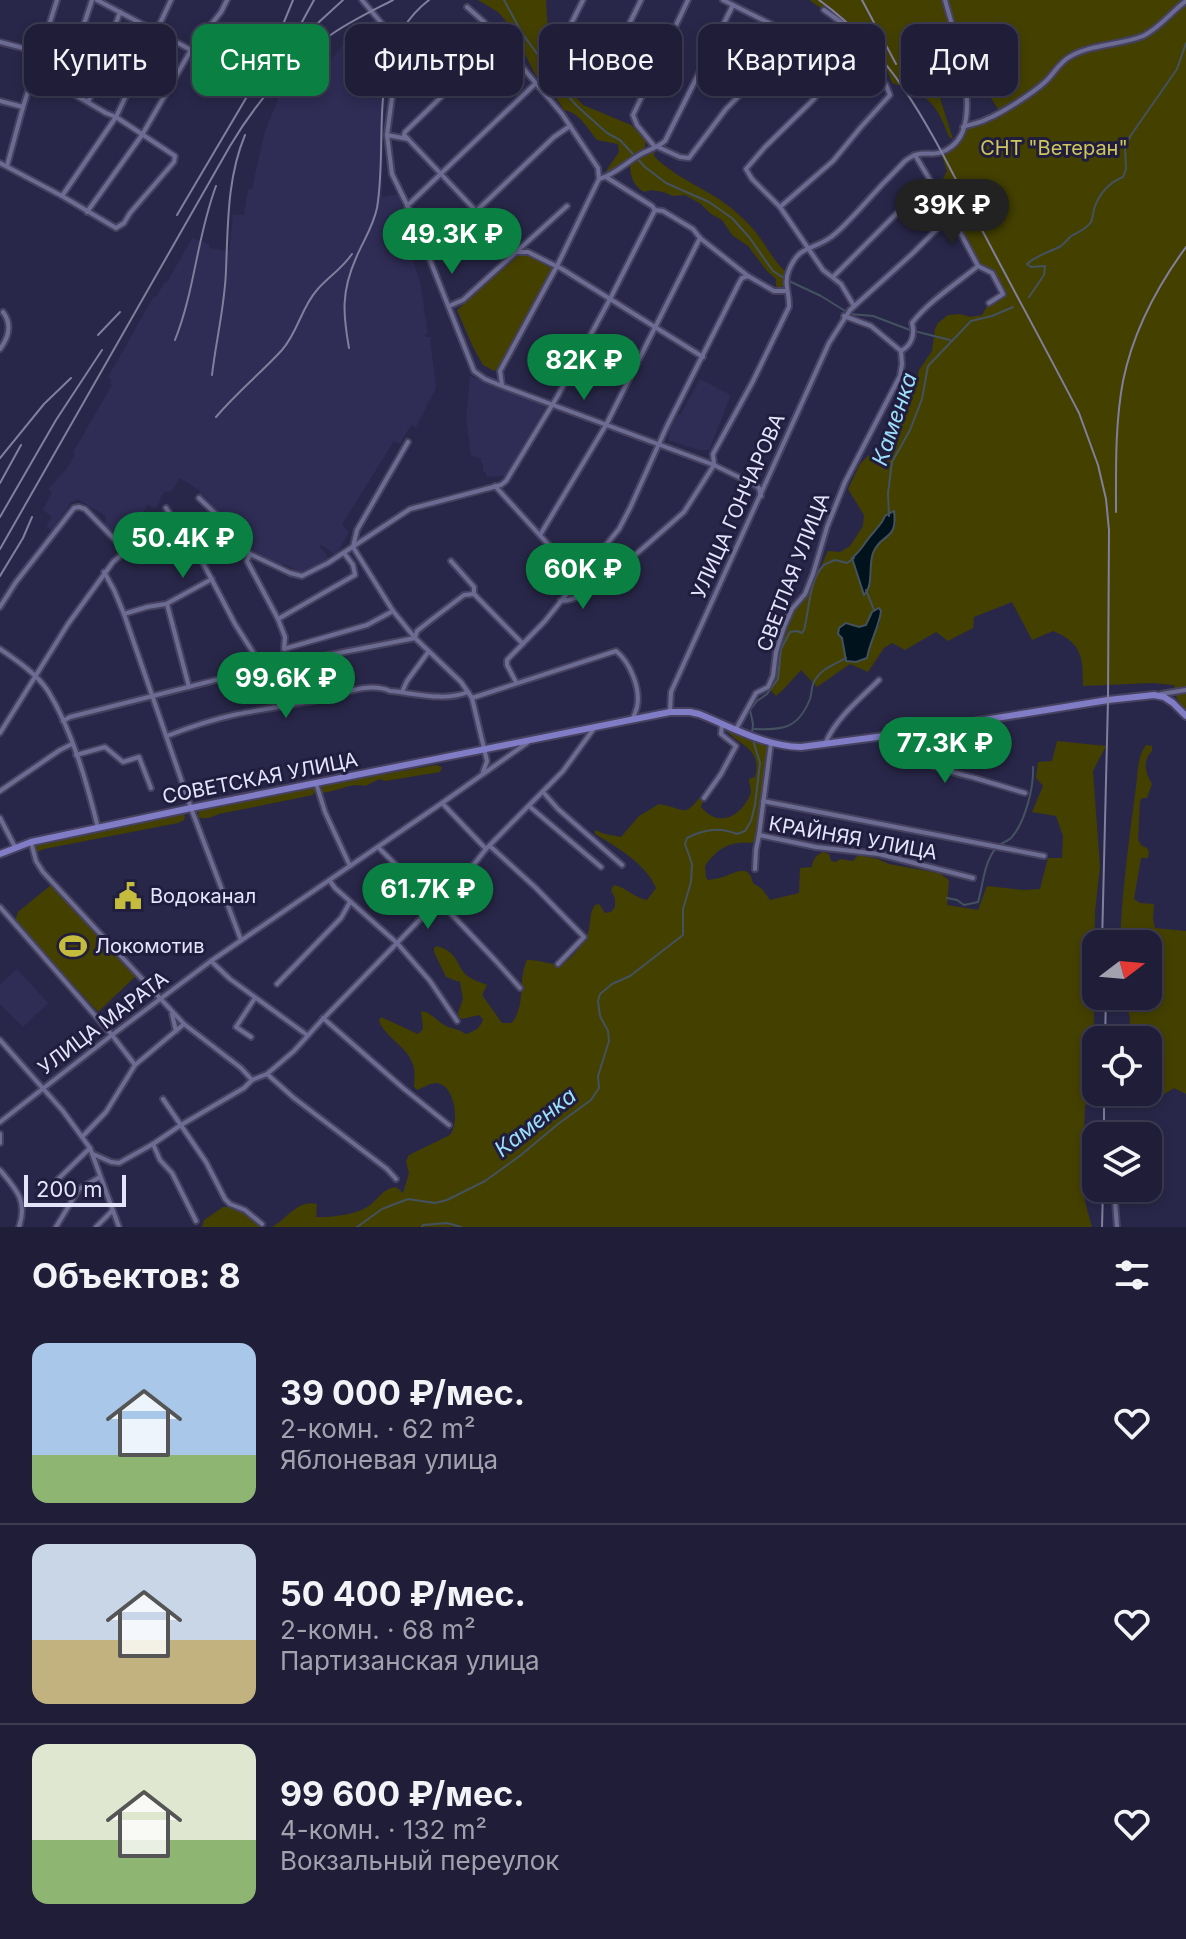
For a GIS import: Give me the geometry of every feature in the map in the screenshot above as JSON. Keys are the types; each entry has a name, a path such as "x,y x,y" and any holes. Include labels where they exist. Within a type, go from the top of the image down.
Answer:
{"main road":[{"name":"СОВЕТСКАЯ УЛИЦА","path":"0,854 31,842 191,808 670,712 690,712 771,743 801,747 1154,695"},
{"path":"1154,695 1164,697 1186,716"}],"street":[{"path":"50,24 57,0"},
{"path":"85,24 94,0 141,24"},
{"path":"159,24 171,0"},
{"path":"87,212 142,135 191,50 227,0"},
{"path":"362,0 400,45 401,55 387,135 392,174 413,217 474,371 502,386 714,465 755,485 761,496"},
{"path":"571,24 583,0"},
{"path":"629,24 641,0"},
{"path":"688,0 633,115 637,125 655,147 689,158 739,96"},
{"path":"723,0 771,24"},
{"path":"560,601 569,601 584,594 626,563 684,512 714,465 713,454 789,307 785,283 795,258 802,250 824,242 838,232 905,161 915,155 936,155 954,145 963,127 966,89 945,0"},
{"path":"963,127 987,119 1016,102 1046,81 1070,56 1147,34 1186,1"},
{"path":"599,179 665,141 733,5"},
{"path":"467,7 485,24"},
{"path":"824,10 844,24"},
{"path":"88,101 120,12"},
{"path":"0,42 24,48"},
{"path":"176,42 191,50"},
{"path":"502,386 500,371 557,266 599,179 598,168 570,126 523,68"},
{"path":"406,206 536,83"},
{"path":"780,207 833,161 890,95 885,84"},
{"path":"7,166 27,96"},
{"path":"0,163 116,228 124,223 174,162 175,156 79,96"},
{"path":"62,196 116,117 126,96"},
{"path":"442,96 404,135 516,252 528,252 557,266 703,357"},
{"path":"816,96 746,169 780,207 823,270 847,292 849,311 901,351"},
{"path":"0,101 23,107"},
{"path":"429,256 554,137 570,126"},
{"path":"387,135 408,139"},
{"path":"915,155 978,266 992,273 1003,294 989,303"},
{"path":"606,177 655,210 663,211 693,229 748,276 774,291 787,291"},
{"path":"833,277 929,181"},
{"path":"449,306 463,300 567,206"},
{"path":"199,498 250,554 302,576 344,553 410,509 501,485 552,405 655,210"},
{"path":"849,311 951,215"},
{"path":"540,535 606,425 700,238"},
{"name":"СВЕТЛАЯ УЛИЦА","path":"736,729 756,693 768,687 773,676 784,627 792,609 805,594 845,482 900,376 901,351 915,331 912,323 928,305 978,266"},
{"path":"516,682 507,660 545,621 619,529 739,283 748,276"},
{"name":"УЛИЦА ГОНЧАРОВА","path":"670,712 671,692 829,343 849,311"},
{"path":"0,349 8,339 8,323 3,312"},
{"path":"408,442 357,530 353,547 393,611 415,638 461,682 472,698 487,761 483,773"},
{"path":"495,486 590,587"},
{"path":"0,607 74,508 85,509 126,551"},
{"path":"166,508 202,561 235,624 263,668"},
{"path":"138,547 172,518"},
{"path":"0,733 104,572 126,551 183,534"},
{"path":"202,561 237,542"},
{"path":"278,619 355,575 353,565 344,553"},
{"path":"250,554 247,561 278,619 285,637 284,649 367,625 393,611"},
{"path":"451,561 474,587 474,594 523,644"},
{"path":"104,572 124,614 191,808 241,940"},
{"path":"124,614 166,604 212,579"},
{"path":"415,638 417,631 464,595 474,594"},
{"path":"166,604 189,687"},
{"path":"63,721 263,668 415,638"},
{"path":"0,649 47,689 72,744 90,794 98,828"},
{"path":"402,692 429,651"},
{"path":"472,698 616,651 634,678 638,704 632,720"},
{"path":"825,745 841,720 879,680"},
{"path":"167,736 236,714 361,690 384,689 438,697 468,692"},
{"path":"1154,695 1186,690"},
{"path":"704,798 736,746 721,734 722,723"},
{"path":"91,1151 119,1163 244,1088 252,1080 267,1074 294,1051 563,771 595,727"},
{"path":"892,735 901,748 925,763 1025,793"},
{"name":"СОВЕТСКАЯ УЛИЦА","path":"463,788 530,741"},
{"path":"759,835 771,743"},
{"path":"0,791 72,744"},
{"path":"76,755 105,747 123,762 139,757 151,788"},
{"path":"316,783 322,804 350,866"},
{"name":"УЛИЦА МАРАТА","path":"0,1122 211,961 463,788"},
{"path":"543,792 622,865"},
{"path":"763,801 1044,856"},
{"path":"442,803 488,848 536,888 584,937 558,964"},
{"path":"529,806 601,867"},
{"path":"0,818 15,847"},
{"name":"КРАЙНЯЯ УЛИЦА","path":"755,869 759,835 816,847 879,854 973,878"},
{"path":"31,842 36,861 43,872 184,1024 252,1080"},
{"path":"378,847 438,900 520,988"},
{"path":"330,880 335,888 397,943 430,981 457,1021"},
{"path":"277,984 341,918 350,902"},
{"path":"0,907 135,1065"},
{"path":"211,961 230,979 307,1035"},
{"path":"251,1037 236,1027 255,998"},
{"path":"172,1011 176,1031"},
{"path":"323,1018 449,1125"},
{"path":"82,1137 106,1112 135,1065 184,1024"},
{"path":"0,1040 43,1088 91,1151 119,1227"},
{"path":"267,1074 396,1179"},
{"path":"163,1099 213,1173 225,1199 262,1224"},
{"path":"0,1134 0,1143"},
{"path":"153,1144 160,1160 172,1173 196,1221"},
{"path":"51,1186 91,1151"},
{"path":"0,1170 23,1206 19,1227"},
{"path":"56,1227 79,1189 100,1177"},
{"path":"1115,1202 1117,1227"},
{"path":"96,1227 112,1211"}],"shaded area":[{"path":"345,43 345,96 386,96 382,197 399,194 406,214 399,218 420,282 428,334 425,335 430,337 436,388 416,427 411,425 400,444 394,441 342,525 349,532 336,555 321,545 329,559 302,573 259,556 260,553 256,555 205,497 198,495 200,491 180,478 172,491 164,492 155,509 147,505 124,542 105,527 106,516 77,499 72,501 52,530 46,526 52,517 43,510 52,493 48,489 75,454 73,452 112,385 108,377 154,296 167,282 192,238 209,244 209,248 229,251 233,215 244,215 264,134 279,96 329,96 329,63"},
{"path":"470,376 546,406 505,476 486,477 481,458 471,456 466,419"},
{"path":"700,379 731,395 709,450 668,440 670,429"},
{"path":"17,969 48,1003 23,1027 0,1004 0,984"}],"green space":[{"path":"478,0 546,0 548,24 539,24 539,79 523,50 523,24 507,24 498,12"},
{"name":"СНТ \"Ветеран\"","path":"809,0 1186,0 1186,710 1177,699 1174,685 1083,686 1081,659 1075,646 1053,631 1032,640 1012,602 974,617 973,628 948,641 936,632 905,650 892,643 884,648 868,672 850,664 817,687 801,670 776,696 768,687 773,676 776,652 792,609 809,592 828,551 840,552 850,546 863,526 864,515 848,489 860,464 869,455 883,466 919,370 932,351 938,323 948,315 982,315 989,303 1003,294 992,273 978,266 929,181 941,182 947,171 941,153 954,145 963,127 1000,112 990,96 1018,96 1018,24 901,24 901,86 892,83 886,67 885,24 844,24","holes":["885,516 896,523 890,535 875,547 869,590 864,595 852,557","872,612 880,623 866,658 845,652 842,637 866,625"]},
{"path":"555,96 575,96 583,105 631,125 646,140 641,153 655,147 654,156 663,165 718,198 755,231 787,273 782,287 776,286 776,279 748,246 732,235 722,220 701,204 685,195 673,196 651,190 644,192 632,179 630,162 606,177 604,174 619,152 618,144 597,140 579,118 564,110"},
{"path":"922,96 940,96 953,139 949,137 940,115"},
{"path":"518,256 530,256 553,269 500,368 494,371 483,365 457,310"},
{"path":"722,723 771,743 759,835 752,843 731,844 719,850 705,866 708,880 747,872 770,900 799,893 800,868 812,867 818,854 829,854 831,861 836,862 840,859 853,861 858,855 939,873 949,880 947,905 978,910 987,886 1040,889 1048,858 1062,858 1063,836 1056,816 1032,812 1043,786 1036,778 1038,762 1052,761 1057,741 1106,746 1093,771 1100,867 1095,930 1082,930 1082,1010 1094,1010 1094,1026 1082,1026 1082,1106 1085,1106 1082,1122 1082,1202 1085,1202 1092,1227 272,1227 304,1204 317,1204 316,1217 336,1216 364,1209 391,1188 396,1187 403,1193 409,1173 406,1161 409,1155 450,1135 455,1122 454,1104 448,1090 442,1085 433,1083 417,1090 414,1087 411,1060 383,1028 379,1021 381,1017 418,1034 423,1029 421,1011 465,1034 479,1027 483,1019 479,1015 459,1017 463,999 460,982 446,977 434,952 437,946 450,953 469,977 487,985 482,995 502,1023 512,1023 521,1000 527,960 560,964 568,960 588,934 595,905 599,904 605,913 615,907 611,890 614,885 647,900 656,888 638,864 595,834 595,830 621,837 639,816 659,804 686,810 700,797 704,798 701,807 706,812 724,818 735,814 745,804 751,792 749,779 755,777 757,766 751,751"},
{"path":"1146,745 1152,746 1146,767 1152,784 1147,798 1140,801 1138,840 1149,852 1148,858 1141,858 1134,899 1140,903 1154,904 1155,928 1186,931 1186,1094 1174,1088 1162,1096 1162,1026 1130,1026 1128,1010 1162,1010 1162,930 1121,930 1141,755"},
{"path":"436,765 442,767 440,772 385,781 380,779 365,786 355,785 322,793 322,785"},
{"path":"312,786 315,790 313,795 208,818 198,817 199,811"},
{"path":"181,813 185,816 184,820 178,823 37,852 35,847 39,844"},
{"name":"Локомотив","path":"51,885 137,975 98,1012 15,921 18,912"},
{"path":"223,1207 241,1211 263,1227 202,1227 204,1220"}],"water":[{"path":"894,511 894,528 876,546 869,586 864,595 852,558 885,516"},
{"path":"879,608 880,617 867,658 856,662 846,661 839,628 846,623 859,627 866,625 872,612"}],"waterway":[{"path":"504,0 522,33 577,106 607,133 620,140 645,167 666,183 709,202 732,218 773,271 784,278"},
{"name":"Каменка","path":"1029,297 1044,275 1045,266 1031,267 1027,264 1061,246 1091,222 1101,194 1123,177 1126,169 1125,147 1177,69 1186,43"},
{"path":"789,281 850,314 873,316 950,340"},
{"name":"Каменка","path":"889,516 892,462 910,430 922,399 928,366 971,321 1013,307"},
{"name":"Каменка","path":"752,733 750,710 778,679 781,649 790,632 802,633 804,630 818,572 835,560 847,563 854,558"},
{"path":"866,590 874,610"},
{"path":"754,729 781,728 795,722 805,709 818,676 846,658"},
{"name":"Каменка","path":"357,1227 382,1209 408,1199 435,1203 485,1181 591,1100 599,1088 598,1076 609,1041 608,1031 600,1016 600,994 612,984 630,976 683,935 683,909 691,882 692,864 685,844 687,838 712,830 737,834 745,831 755,805 760,763 753,740"},
{"path":"947,898 964,905 978,902 992,854 1011,838 1024,814 1033,767"},
{"path":"422,1227 447,1223 461,1227"}],"railway":[{"path":"177,215 268,61 293,0"},
{"path":"301,24 314,0"},
{"path":"317,24 343,0"},
{"path":"0,549 251,114 275,84 317,45 393,0"},
{"path":"349,348 346,292 351,270 377,208 387,69 395,44 409,20 429,0"},
{"path":"819,0 873,49 914,105 1079,413 1098,465 1109,530 1102,930"},
{"path":"862,0 896,64"},
{"path":"212,375 224,296 232,185 245,135"},
{"path":"175,340 216,186"},
{"path":"1116,512 1117,430 1127,363 1147,311 1186,247"},
{"path":"216,417 282,350 312,297 352,254"},
{"path":"98,335 120,312"},
{"path":"0,517 56,420 102,350"},
{"path":"0,458 44,404 71,378"},
{"path":"0,483 21,445"},
{"path":"0,576 32,517"},
{"path":"1105,1026 1106,1010"},
{"path":"1104,1106 1104,1122"},
{"path":"1102,1227 1103,1202"}],"place":[{"name":"Водоканал","path":"128,896"},
{"name":"Локомотив","path":"73,946"}]}
